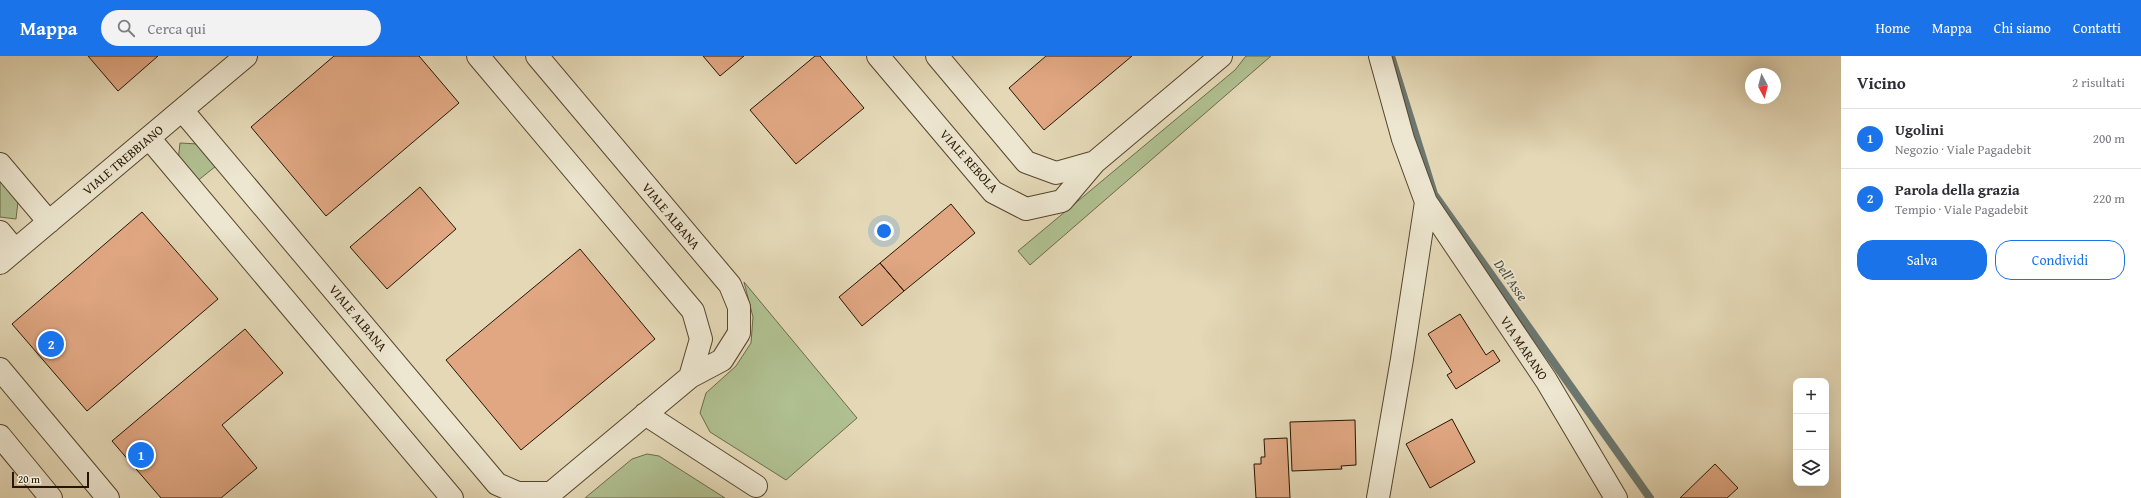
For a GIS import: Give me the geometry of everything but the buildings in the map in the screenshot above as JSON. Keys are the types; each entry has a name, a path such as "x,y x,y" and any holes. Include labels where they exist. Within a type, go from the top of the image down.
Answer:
{"street":[{"name":"VIALE TREBBIANO","path":"8,257 246,56"},
{"path":"478,56 693,311 701,339 690,377"},
{"name":"VIALE ALBANA","path":"182,110 497,484 518,493 550,496 690,377 722,360 739,333 739,307 730,285 537,56"},
{"name":"VIALE REBOLA","path":"878,56 993,192 1026,209 1062,201 1095,162 1221,56"},
{"name":"VIALE REBOLA","path":"937,56 1026,162 1056,173 1095,162"},
{"path":"1378,498 1402,359 1426,202 1403,139 1380,56"},
{"path":"149,138 452,498"},
{"path":"0,164 49,222"},
{"name":"VIA MARANO","path":"1426,202 1546,380 1616,498"},
{"path":"0,232 8,257"},
{"path":"0,369 108,498"},
{"path":"645,414 756,486"},
{"path":"0,436 52,498"}],"green space":[{"path":"1246,56 1271,56 1030,265 1018,251 1235,70"},
{"path":"180,143 198,144 216,166 196,182 178,161"},
{"path":"0,180 18,201 16,219 0,217"},
{"path":"744,282 857,418 786,480 710,432 700,413 706,393 736,366 751,343 753,317"},
{"path":"647,454 659,456 725,498 585,498 632,459"}],"waterway":[{"name":"Dell'Asse","path":"1391,56 1434,194 1650,498"}],"place":[{"name":"Parola della grazia","path":"51,344"},
{"name":"Ugolini","path":"141,455"}]}
